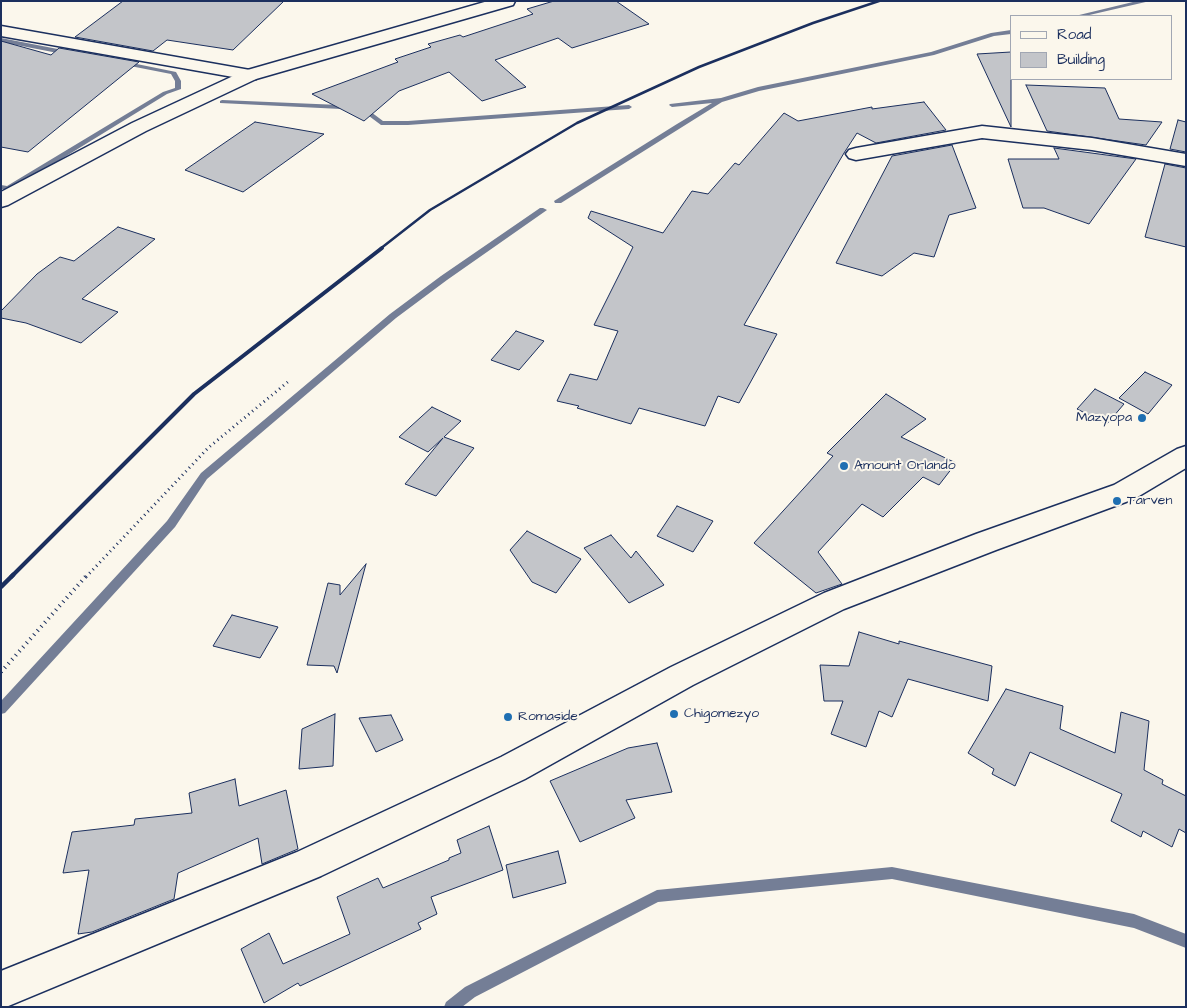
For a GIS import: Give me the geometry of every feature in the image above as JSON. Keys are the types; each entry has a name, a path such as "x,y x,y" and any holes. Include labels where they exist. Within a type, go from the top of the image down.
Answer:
{"street":[{"path":"5,195 138,127 250,75 507,1"},
{"path":"1,31 250,75"},
{"path":"856,154 982,132 1092,144 1186,160"},
{"path":"1,990 318,860 513,768 682,676 834,601 986,542 1124,492 1186,456"}],"path":[{"path":"1,672 99,562 208,448 289,381"}],"building":[{"path":"123,1 284,1 233,50 167,40 153,51 75,37"},
{"path":"554,1 616,1 649,24 572,48 558,38 495,60 526,87 482,101 449,72 399,91 364,121 312,94 398,62 395,59 431,47 428,44 460,35 463,37 533,14 527,9"},
{"path":"1,41 51,55 59,48 139,62 28,152 1,147"},
{"path":"1010,52 1011,127 977,54"},
{"path":"1026,85 1105,88 1119,119 1162,122 1146,145 1047,131"},
{"path":"924,102 946,130 876,143 857,133 844,153 744,325 777,334 739,403 718,396 705,426 639,408 631,424 577,408 579,406 557,401 570,374 597,380 618,331 594,325 633,247 588,218 591,211 663,233 692,191 708,194 735,163 739,165 784,113 798,121 872,107 872,109"},
{"path":"1178,120 1186,122 1186,152 1170,149"},
{"path":"255,122 324,134 243,192 185,170"},
{"path":"952,145 976,208 949,215 934,257 914,253 882,276 836,263 892,156"},
{"path":"1054,148 1136,159 1089,224 1044,208 1023,208 1008,159 1059,159"},
{"path":"1165,164 1186,168 1186,247 1145,237"},
{"path":"118,227 155,239 82,299 118,312 81,343 26,323 1,318 1,311 37,274 60,257 74,261"},
{"path":"516,331 544,341 519,370 491,360"},
{"path":"1145,372 1172,385 1148,414 1119,398"},
{"path":"1095,389 1124,404 1107,424 1077,409"},
{"path":"886,394 926,419 901,437 956,463 939,485 923,477 883,517 862,504 818,552 842,584 816,593 754,543 833,456 827,453"},
{"path":"432,407 461,421 444,437 474,448 436,496 405,484 443,438 428,452 399,437"},
{"path":"677,506 713,521 693,552 657,536"},
{"path":"527,531 581,559 556,593 532,582 510,550"},
{"path":"611,535 631,558 636,551 664,585 629,603 584,548"},
{"path":"366,564 337,673 334,666 307,665 328,583 340,585 340,595"},
{"path":"232,615 278,627 260,658 213,646"},
{"path":"859,632 899,644 899,641 992,666 988,701 908,679 892,717 879,711 866,747 831,734 843,701 824,701 820,665 849,666"},
{"path":"1006,689 1063,706 1060,729 1115,753 1121,712 1149,721 1144,770 1163,780 1162,784 1186,796 1186,833 1179,829 1172,847 1143,831 1141,837 1111,821 1122,794 1030,752 1015,786 992,774 994,769 968,753"},
{"path":"335,714 333,766 299,769 302,729"},
{"path":"391,715 403,740 376,752 359,718"},
{"path":"657,743 672,792 626,800 635,818 580,842 550,781 628,748"},
{"path":"235,779 239,806 286,790 298,849 262,864 258,838 178,873 174,899 92,932 78,934 89,870 63,873 72,832 134,825 135,819 192,813 189,793"},
{"path":"489,826 503,870 431,897 437,914 418,923 421,929 300,986 298,983 264,1003 241,949 269,933 283,964 350,934 337,897 378,878 383,888 449,860 449,858 461,853 457,840"},
{"path":"558,851 566,883 513,898 506,865"}],"waterway":[{"path":"1083,15 1147,1"},
{"path":"672,105 722,100 758,89 932,54 993,34 1010,32"},
{"path":"1,40 68,53"},
{"path":"1,187 8,188 165,93 178,89 178,81 174,73 122,63"},
{"path":"222,102 363,108 381,123 408,123 629,107"},
{"path":"558,201 719,102"},
{"path":"1,709 171,524 204,476 393,316 444,278 543,210"},
{"path":"451,1007 470,992 657,896 892,873 1134,921 1186,941"}],"railway":[{"path":"380,249 430,210 577,123 699,67 813,23 879,1"},
{"path":"1,587 194,394 382,248"}],"place":[{"name":"Mazyopa","path":"1142,418"},
{"name":"Amount Orlando","path":"844,466"},
{"name":"Tarven","path":"1117,501"},
{"name":"Chigomezyo","path":"674,714"},
{"name":"Romaside","path":"508,717"}]}
